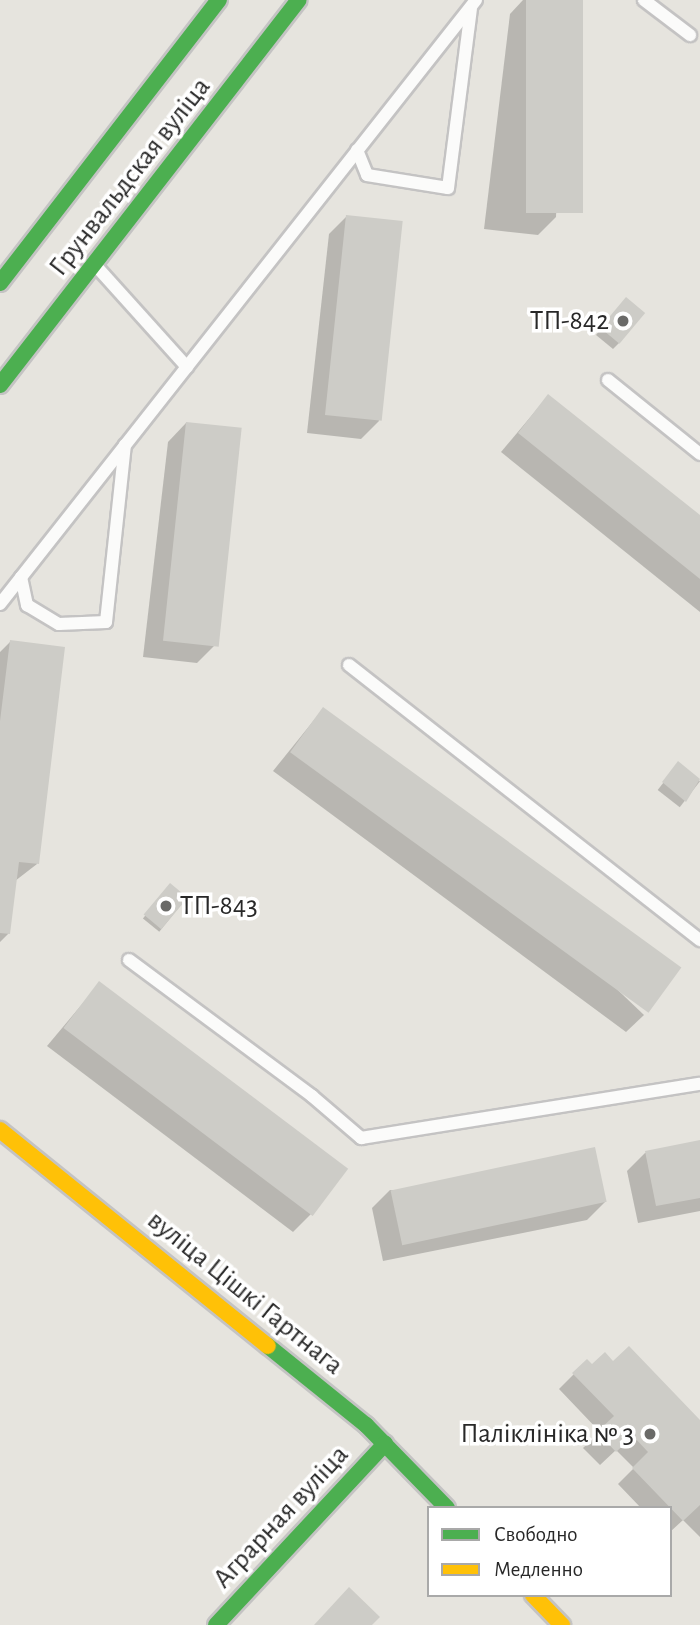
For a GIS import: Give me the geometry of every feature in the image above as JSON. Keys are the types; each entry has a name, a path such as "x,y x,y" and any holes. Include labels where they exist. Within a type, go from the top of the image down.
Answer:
{"street":[{"name":"Грунвальдская вуліца","path":"0,283 219,0"},
{"name":"Грунвальдская вуліца","path":"0,386 299,0"},
{"name":"вуліца Цішкі Гартнага","path":"0,1130 385,1444 445,1506"},
{"name":"Аграрная вуліца","path":"216,1625 385,1444"},
{"path":"535,1597 562,1625"}],"lane":[{"path":"644,0 690,35"},
{"path":"0,604 474,3"},
{"path":"357,150 367,175 448,188 474,3"},
{"path":"95,266 187,367"},
{"path":"608,380 700,454"},
{"path":"21,577 27,605 59,624 106,622 125,445"},
{"path":"349,665 700,940"},
{"path":"129,960 312,1096 361,1138 700,1084"}],"building":[{"path":"526,0 583,0 583,213 526,213"},
{"path":"346,215 403,221 382,421 325,415"},
{"name":"ТП-842","path":"626,297 645,313 619,344 600,328"},
{"path":"548,394 700,515 700,579 518,433"},
{"path":"186,422 242,428 219,647 163,641"},
{"path":"10,640 65,647 39,864 19,862 10,934 0,933 0,721"},
{"path":"323,707 681,967 648,1013 290,752"},
{"path":"678,761 700,779 686,802 662,782"},
{"name":"ТП-843","path":"170,883 188,898 161,929 144,914"},
{"path":"99,981 348,1169 313,1216 63,1028"},
{"path":"700,1140 700,1198 656,1206 645,1151"},
{"path":"595,1147 607,1202 402,1245 391,1190"},
{"name":"Паліклініка № 3","path":"629,1346 700,1420 700,1505 683,1521 672,1510 672,1506 669,1506 632,1468 648,1452 633,1436 616,1452 597,1432 614,1416 572,1373 587,1359 592,1364 605,1352 613,1361"},
{"path":"349,1587 380,1617 372,1625 314,1625"}],"traffic: fast":[{"path":"0,283 219,0"},
{"path":"0,385 299,0"},
{"path":"268,1346 366,1425 445,1506"},
{"path":"216,1625 385,1444"}],"traffic: slow":[{"path":"0,1130 268,1346"},
{"path":"535,1597 562,1625"}],"place":[{"name":"ТП-842","path":"623,321"},
{"name":"ТП-843","path":"166,906"},
{"name":"Паліклініка № 3","path":"650,1434"}]}
